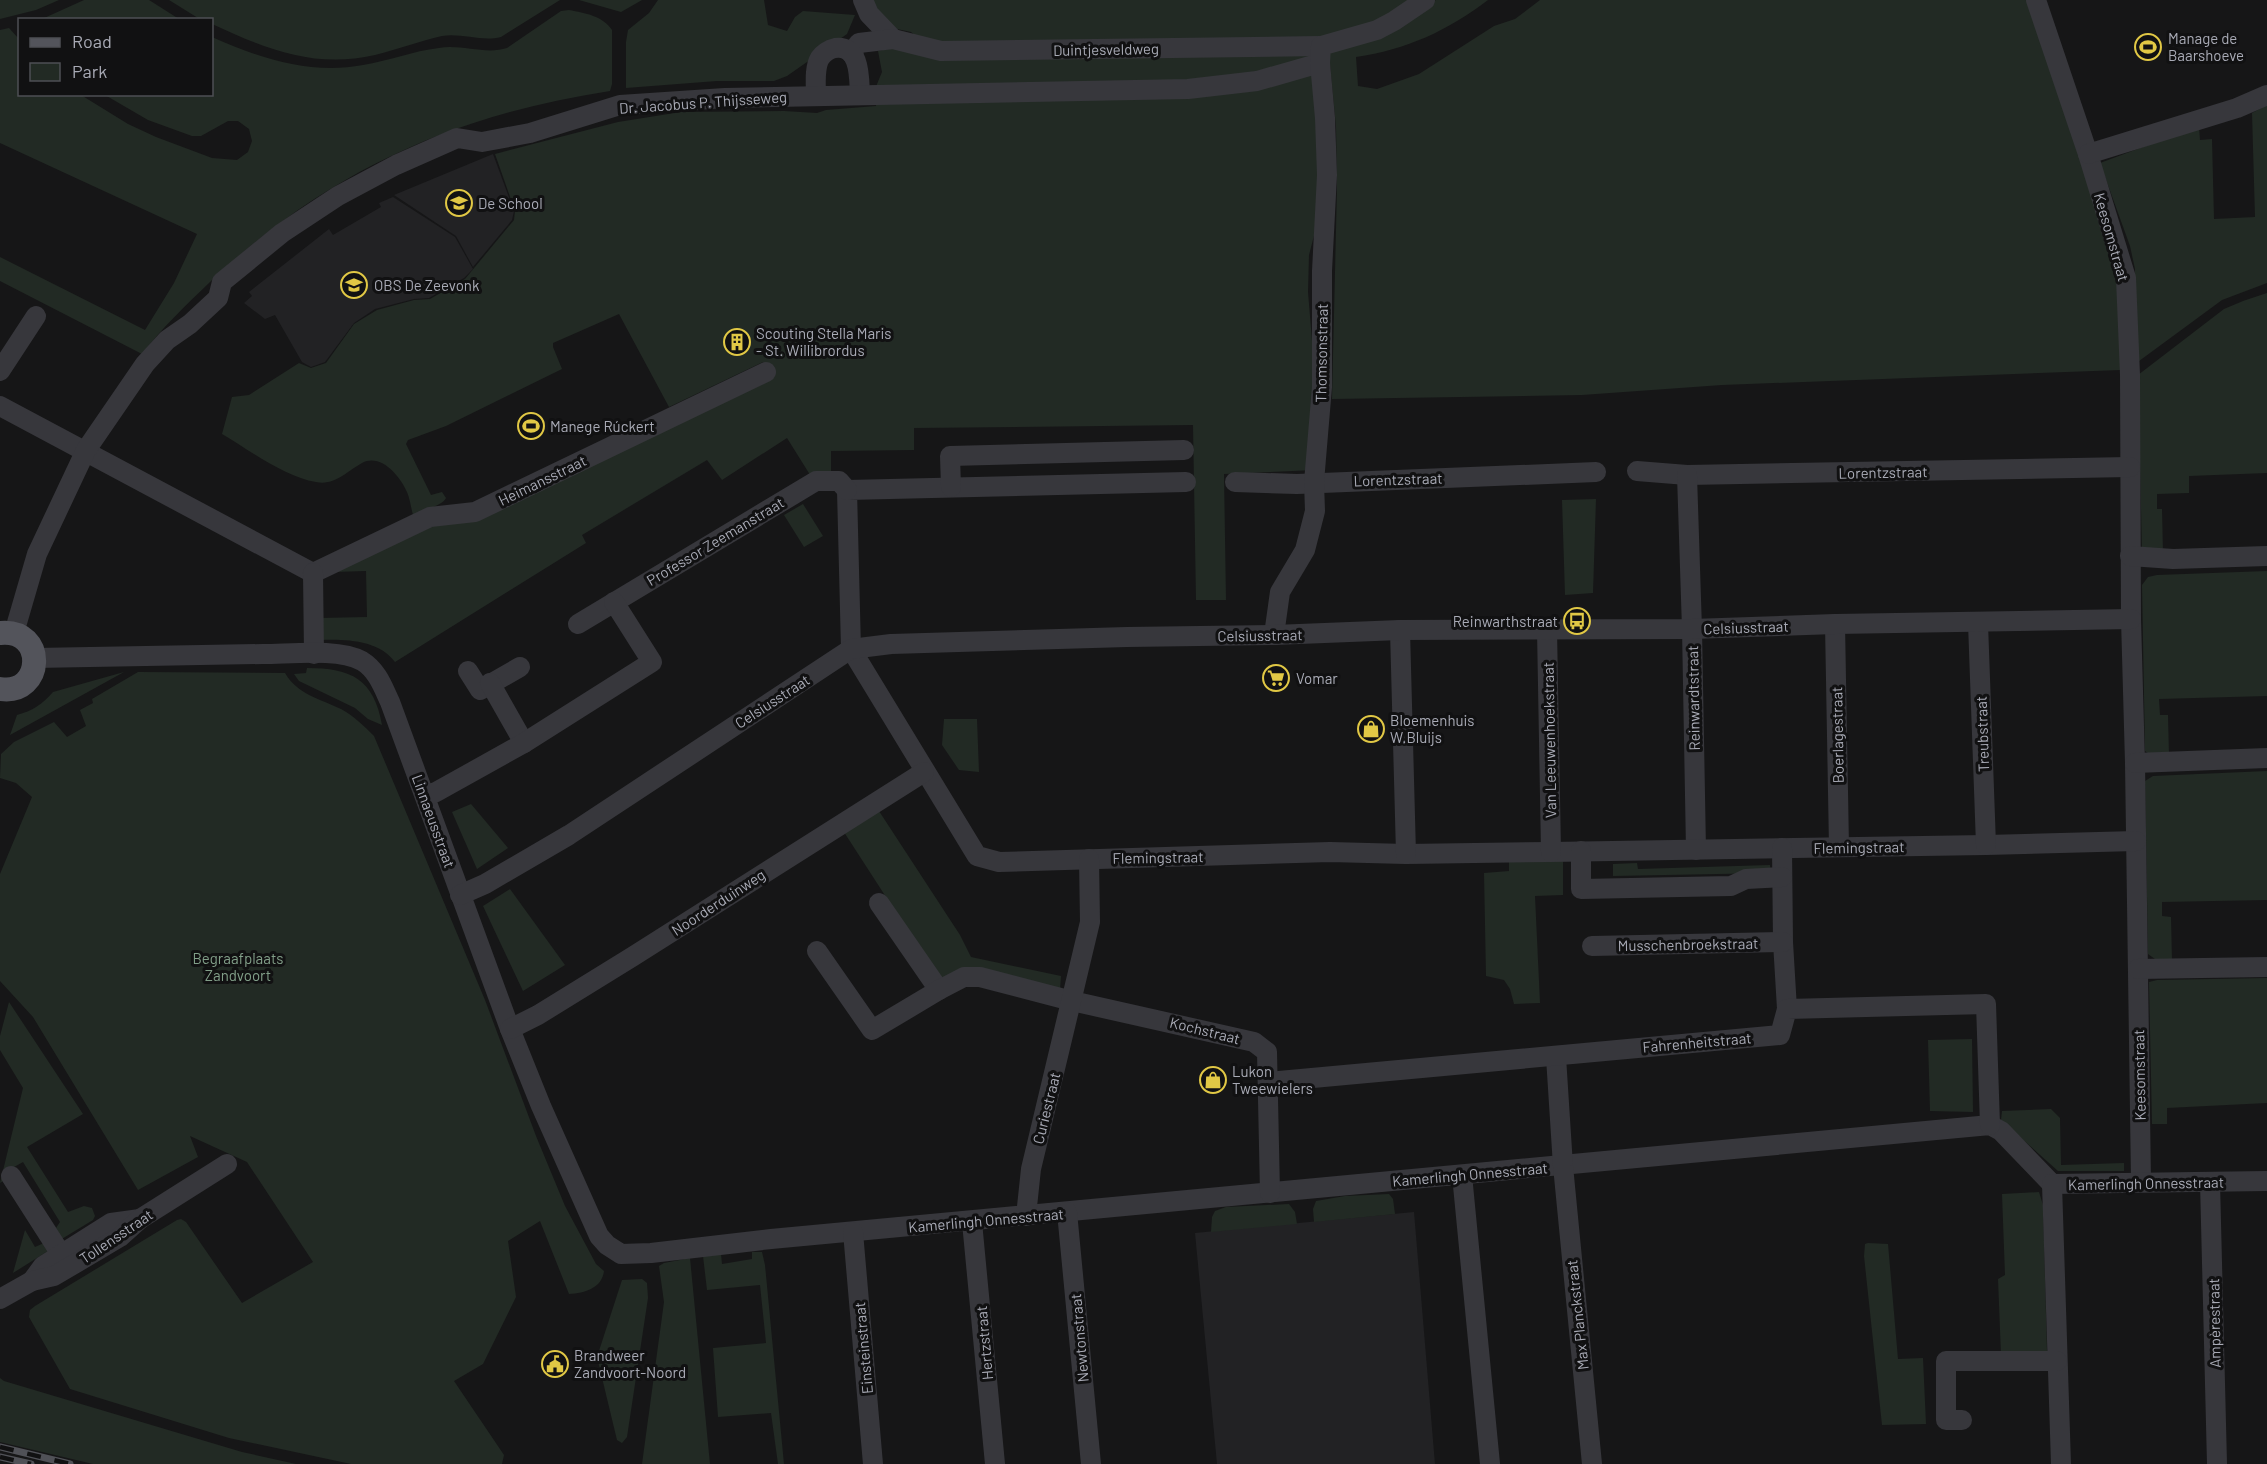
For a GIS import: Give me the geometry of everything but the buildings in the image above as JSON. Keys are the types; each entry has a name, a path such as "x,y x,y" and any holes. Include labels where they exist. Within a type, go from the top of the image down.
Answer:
{"main road":[{"path":"0,689 12,689 26,681 33,671 35,658 28,643 7,633"}],"street":[{"name":"Duintjesveldweg","path":"816,96 817,67 820,58 835,48 855,48 893,39 941,51 1321,54 1377,30 1425,0"},
{"name":"Keesomstraat","path":"2036,0 2088,154 2126,278 2130,375 2130,556 2141,1182"},
{"path":"866,7 893,39"},
{"path":"860,95 855,48 866,7"},
{"name":"Dr. Jacobus P. Thijsseweg","path":"7,633 37,554 86,450 145,364 167,340 190,324 218,298 222,282 282,233 329,202 396,165 457,138 482,142 520,135 620,105 725,98 1188,89 1257,81 1321,54"},
{"name":"Thomsonstraat","path":"1274,635 1280,592 1305,550 1315,511 1314,483 1322,387 1322,271 1328,175 1321,54"},
{"path":"2088,154 2236,108 2267,95"},
{"path":"0,371 36,316"},
{"name":"Heimansstraat","path":"313,573 430,517 475,512 766,372"},
{"path":"0,406 313,573 314,654"},
{"path":"951,487 950,456 1184,450"},
{"path":"1126,452 1127,484"},
{"name":"Lorentzstraat","path":"1637,471 1687,475 2130,467"},
{"name":"Lorentzstraat","path":"1235,482 1314,483 1596,472"},
{"name":"Reinwardtstraat","path":"1687,475 1696,850"},
{"name":"Professor Zeemanstraat","path":"578,624 816,480 839,481 847,490"},
{"path":"851,649 847,490 1186,482"},
{"path":"2130,556 2173,559 2267,556"},
{"path":"425,796 524,743 652,662 615,602"},
{"name":"Celsiusstraat","path":"460,895 485,884 569,835 851,649 891,644 1400,630 1692,629 1835,624 2131,620"},
{"name":"Treubstraat","path":"1978,623 1986,845"},
{"name":"Boerlagestraat","path":"1835,624 1839,847"},
{"name":"Van Leeuwenhoekstraat","path":"1547,629 1551,852"},
{"path":"1400,630 1406,854"},
{"name":"Flemingstraat","path":"851,649 977,856 999,862 1330,852 1406,854 2136,841"},
{"name":"Linnaeusstraat","path":"35,658 148,655 343,655 362,661 376,673 390,702 510,1029 541,1106 599,1236 607,1245 621,1254 651,1253"},
{"path":"468,671 480,690 520,667"},
{"path":"490,683 524,743"},
{"path":"2135,764 2267,758"},
{"name":"Noorderduinweg","path":"510,1029 538,1015 623,963 924,772"},
{"path":"1782,848 1783,942 1787,1009 1986,1004 1990,1125"},
{"path":"1581,851 1581,889 1731,886 1746,879 1782,876"},
{"name":"Curiestraat","path":"1026,1216 1031,1169 1090,922 1089,859"},
{"path":"879,903 939,990"},
{"name":"Musschenbroekstraat","path":"1592,946 1783,942"},
{"path":"817,951 872,1030 964,977 980,977 1072,1001"},
{"path":"2138,969 2267,967"},
{"name":"Kochstraat","path":"1072,1001 1254,1042 1267,1052 1270,1193"},
{"name":"Fahrenheitstraat","path":"1269,1082 1780,1035 1787,1009"},
{"name":"Max Planckstraat","path":"1556,1057 1563,1166 1592,1464"},
{"name":"Kamerlingh Onnesstraat","path":"651,1253 1990,1125 2001,1131 2052,1184 2267,1180"},
{"name":"Tollensstraat","path":"0,1299 32,1281 54,1276 65,1261 120,1237 140,1219 226,1164"},
{"path":"1461,1175 1490,1464"},
{"path":"10,1176 65,1261"},
{"name":"Ampèrestraat","path":"2210,1182 2217,1464"},
{"path":"2052,1184 2061,1464"},
{"name":"Newtonstraat","path":"1067,1212 1091,1464"},
{"name":"Hertzstraat","path":"972,1222 995,1464"},
{"name":"Einsteinstraat","path":"853,1232 873,1464"},
{"path":"1962,1420 1946,1420 1946,1361 2057,1361"}],"shaded area":[{"name":"De School","path":"493,154 514,211 512,220 473,267 456,236 394,195"},
{"name":"OBS De Zeevonk","path":"393,197 455,237 473,269 464,278 429,298 414,299 375,309 354,323 325,362 311,367 302,362 275,315 265,319 244,303 252,296 249,292 329,229 333,235 381,207 379,203"},
{"path":"1414,1212 1435,1464 1217,1464 1195,1233"}],"green space":[{"path":"0,0 59,0 36,10 0,19"},
{"path":"84,0 149,0 177,18 44,18"},
{"path":"169,0 560,0 501,37 487,39 442,36 353,59 332,60 291,54 213,24 213,18 198,18"},
{"path":"579,0 642,0 621,12"},
{"path":"658,0 764,0 768,25 787,31 795,17 803,11 855,15 847,34 787,76 774,81 717,81 626,88 628,30 649,13"},
{"path":"869,0 1416,0 1391,16 1322,39 924,43 911,32 897,29 886,21"},
{"path":"1436,0 1488,0 1458,21 1426,37 1392,49 1356,57 1358,86 1377,89 1419,74 1494,26 1515,19 1540,0 2029,0 2117,262 2121,370 1722,385 1582,395 1332,399 1337,187 1336,127 1329,54 1331,50 1389,31"},
{"path":"569,10 599,18 612,30 610,91 552,102 445,133 395,154 346,180 299,209 254,243 183,308 142,354 0,281 0,257 145,330 174,283 197,234 0,143 0,30 9,28 18,38 18,96 83,96 128,124 156,137 212,158 237,160 248,152 252,141 249,129 238,121 228,121 201,136 192,136 148,120 107,96 213,96 213,37 248,52 285,63 343,68 447,47 491,50 507,48 561,11"},
{"path":"893,48 1300,52 1311,57 1318,104 1318,220 1309,255 1308,292 1317,401 1315,470 1224,474 1226,600 1196,600 1193,425 914,428 914,450 831,451 831,478 812,478 787,438 722,480 707,460 582,535 586,543 395,662 380,649 361,642 320,640 320,618 367,617 366,571 334,572 766,368 763,362 669,407 619,314 553,343 562,369 446,426 408,440 406,444 431,495 442,492 446,498 436,506 413,515 404,486 395,473 376,461 362,463 335,480 316,482 280,469 222,434 232,397 249,395 299,363 311,368 326,363 354,324 377,310 414,300 430,299 465,279 514,220 515,211 495,154 618,122 681,112 817,113 826,110 876,106 875,89 882,72 878,51"},
{"path":"2267,105 2267,283 2222,300 2135,364 2135,269 2130,246 2100,163 2199,126 2200,140 2212,139 2214,219 2255,217 2252,113"},
{"path":"2267,293 2267,473 2189,476 2189,493 2157,494 2157,509 2162,509 2163,552 2142,553 2138,375 2224,309"},
{"path":"1596,499 1593,593 1565,595 1562,500"},
{"path":"803,504 823,536 804,547 784,515"},
{"path":"2267,571 2267,696 2159,699 2160,715 2168,715 2169,756 2152,756 2145,751 2142,585 2148,577 2157,575"},
{"path":"307,668 336,670 358,679 373,697 382,725 368,719 355,708 299,681 294,674 306,673"},
{"path":"124,672 10,735 17,715 37,707 53,692"},
{"name":"Begraafplaats Zandvoort","path":"138,672 285,673 302,691 346,712 374,736 485,1000 565,1206 596,1264 604,1271 600,1282 592,1289 569,1294 540,1221 508,1241 516,1297 483,1364 454,1381 504,1455 502,1464 351,1464 229,1438 70,1389 29,1317 30,1310 35,1306 181,1219 186,1222 242,1303 313,1262 247,1162 190,1136 198,1157 138,1190 33,1017 0,981 0,874 32,797 16,783 0,778 1,754 14,742 54,722 67,737 86,726 80,710 93,703 92,699"},
{"path":"944,719 977,719 979,772 959,770 942,745"},
{"path":"2267,771 2267,900 2162,902 2162,916 2171,917 2172,960 2155,959 2148,954 2145,781 2153,776"},
{"path":"471,804 508,848 477,869 452,812"},
{"path":"877,808 960,935 971,957 1061,976 1060,990 939,979 842,829"},
{"path":"1509,860 1563,860 1563,895 1535,896 1540,1003 1514,1004 1510,989 1504,980 1486,976 1484,873 1509,871"},
{"path":"1637,863 1638,869 1770,865 1771,873 1613,876 1613,864"},
{"path":"510,889 565,965 523,991 483,906"},
{"path":"2267,978 2267,1103 2167,1108 2167,1124 2152,1124 2149,982"},
{"path":"9,1002 83,1114 27,1147 68,1212 84,1206 92,1208 95,1216 93,1220 60,1240 56,1228 60,1222 23,1162 7,1171 6,1179 0,1183 23,1088 0,1050 0,1036"},
{"path":"1972,1039 1973,1112 1930,1111 1928,1040"},
{"path":"2051,1109 2060,1118 2061,1165 2124,1163 2124,1171 2058,1171 2001,1120 2002,1111"},
{"path":"2039,1192 2043,1205 2047,1351 2001,1355 1998,1279 2005,1275 2002,1194"},
{"path":"1389,1194 1393,1199 1395,1214 1314,1222 1313,1209 1316,1201 1345,1196"},
{"path":"1289,1204 1295,1212 1297,1224 1211,1232 1212,1217 1215,1211 1226,1207"},
{"path":"25,1230 35,1247 44,1243 48,1251 13,1273"},
{"path":"1865,1244 1888,1244 1898,1359 1923,1358 1926,1424 1882,1425 1864,1256"},
{"path":"752,1252 762,1252 765,1265 784,1464 778,1464 771,1413 718,1417 713,1348 766,1343 760,1285 707,1290 703,1256 721,1254 722,1264 752,1259"},
{"path":"690,1258 710,1464 642,1464 664,1302 659,1266"},
{"path":"642,1279 647,1283 648,1298 627,1437 622,1443 617,1440 597,1357 622,1280"},
{"path":"0,1378 242,1452 296,1464 93,1464 0,1442"}],"railway":[{"path":"0,1447 70,1464"},
{"path":"0,1457 31,1464"}],"place":[{"name":"Manage de Baarshoeve","path":"2148,47"},
{"name":"De School","path":"459,203"},
{"name":"OBS De Zeevonk","path":"354,285"},
{"name":"Scouting Stella Maris - St. Willibrordus","path":"737,342"},
{"name":"Manege Rúckert","path":"531,426"},
{"name":"Reinwarthstraat","path":"1577,621"},
{"name":"Vomar","path":"1276,678"},
{"name":"Bloemenhuis W.Bluijs","path":"1371,729"},
{"name":"Lukon Tweewielers","path":"1213,1080"},
{"name":"Brandweer Zandvoort-Noord","path":"555,1364"}]}
